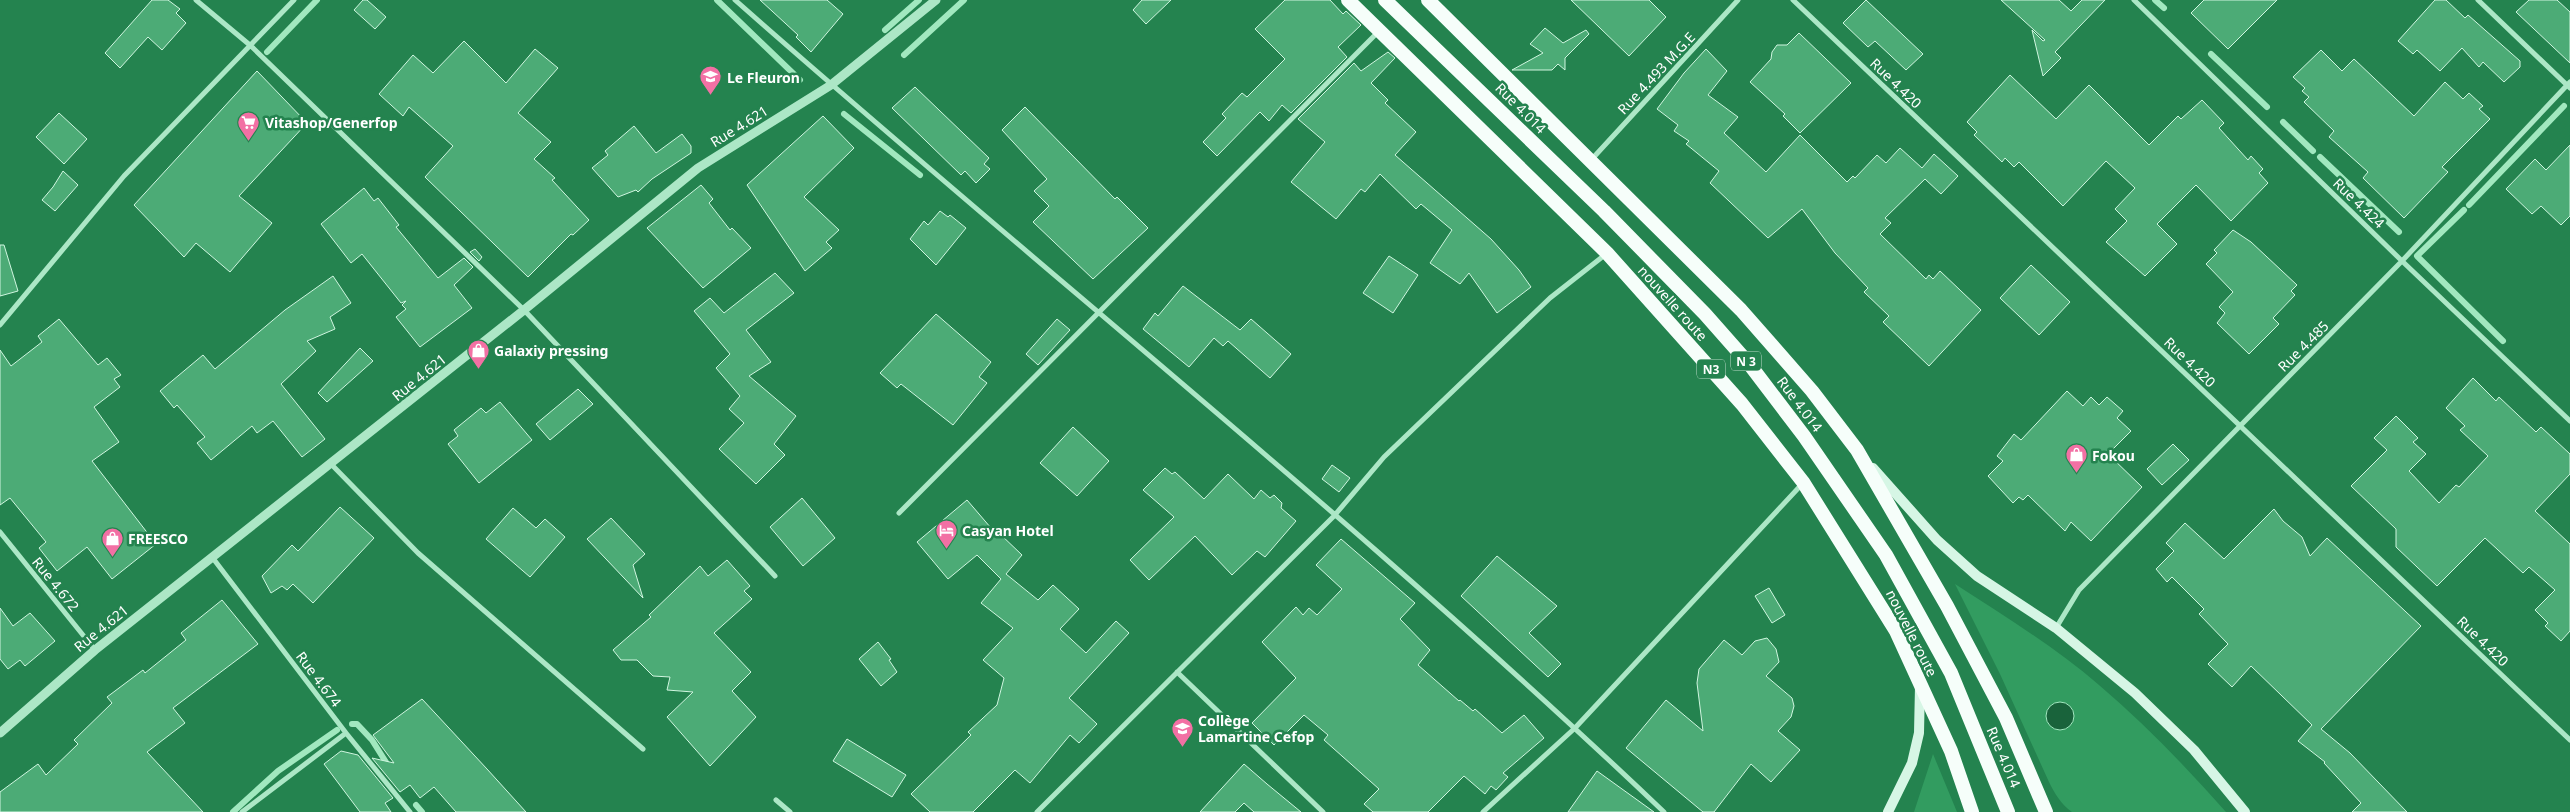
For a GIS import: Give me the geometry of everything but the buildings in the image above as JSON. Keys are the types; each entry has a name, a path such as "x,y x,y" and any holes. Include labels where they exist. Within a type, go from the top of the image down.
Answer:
{"highway":[{"name":"nouvelle route","path":"1348,0 1607,254 1742,404 1803,482 1837,533 1896,631 1951,751 1972,812"},
{"name":"Rue 4.014","path":"1385,0 1604,211 1705,314 1756,373 1804,436 1886,555 1951,673 2006,806"},
{"path":"1428,0 1741,310 1812,391 1857,450 1952,615 2006,718 2046,812"}],"main road":[{"path":"1857,450 1937,540 1970,570 2056,628 2135,693 2194,750 2245,812"},
{"path":"1888,812 1912,763 1918,741 1920,682"}],"street":[{"path":"196,0 251,46 524,310 775,576"},
{"path":"0,325 124,176 294,0"},
{"path":"735,0 831,85 1334,516 1575,728 1664,812"},
{"name":"Rue 4.621","path":"0,733 95,650 524,310 698,168 831,85 936,0"},
{"name":"Rue 4.493 M.G.E","path":"1590,161 1738,0"},
{"name":"Rue 4.420","path":"1793,0 2570,740"},
{"name":"Rue 4.424","path":"2134,0 2402,262 2570,421"},
{"path":"2478,0 2569,85"},
{"path":"899,513 1379,31"},
{"name":"Rue 4.485","path":"2056,628 2079,590 2402,262 2569,85"},
{"path":"1036,812 1334,516 1384,457 1550,298 1607,254"},
{"path":"331,464 418,553 643,750"},
{"path":"1483,812 1575,728 1803,482"},
{"name":"Rue 4.672","path":"0,532 95,650"},
{"name":"Rue 4.674","path":"212,557 346,733 410,812"},
{"path":"1177,672 1323,812"},
{"path":"242,812 346,733"},
{"path":"776,800 790,812"}],"shaded area":[{"path":"1955,584 2047,645 2099,685 2165,746 2226,812 2072,812 2068,809 2059,799 2049,782 2000,674"},
{"path":"2060,702 2070,706 2074,716 2070,726 2060,730 2050,726 2046,716 2050,706"},
{"path":"1933,754 1957,812 1914,812"}],"waterway":[{"path":"267,52 317,0"},
{"path":"717,0 800,80"},
{"path":"885,30 919,0"},
{"path":"904,55 964,0"},
{"path":"2155,0 2164,8"},
{"path":"2211,54 2267,107"},
{"path":"2469,205 2564,106"},
{"path":"844,114 920,175"},
{"path":"2283,122 2313,151"},
{"path":"2320,157 2399,232"},
{"path":"2464,210 2417,256 2503,341"},
{"path":"352,724 357,724 372,740 389,767"},
{"path":"233,812 278,771 337,730"},
{"path":"416,805 422,812"}],"place":[{"name":"Le Fleuron","path":"711,96"},
{"name":"Vitashop/Generfop","path":"249,141"},
{"name":"Galaxiy pressing","path":"478,369"},
{"name":"Fokou","path":"2076,474"},
{"name":"Casyan Hotel","path":"946,549"},
{"name":"FREESCO","path":"112,557"},
{"name":"Collège Lamartine Cefop","path":"1182,747"}]}
